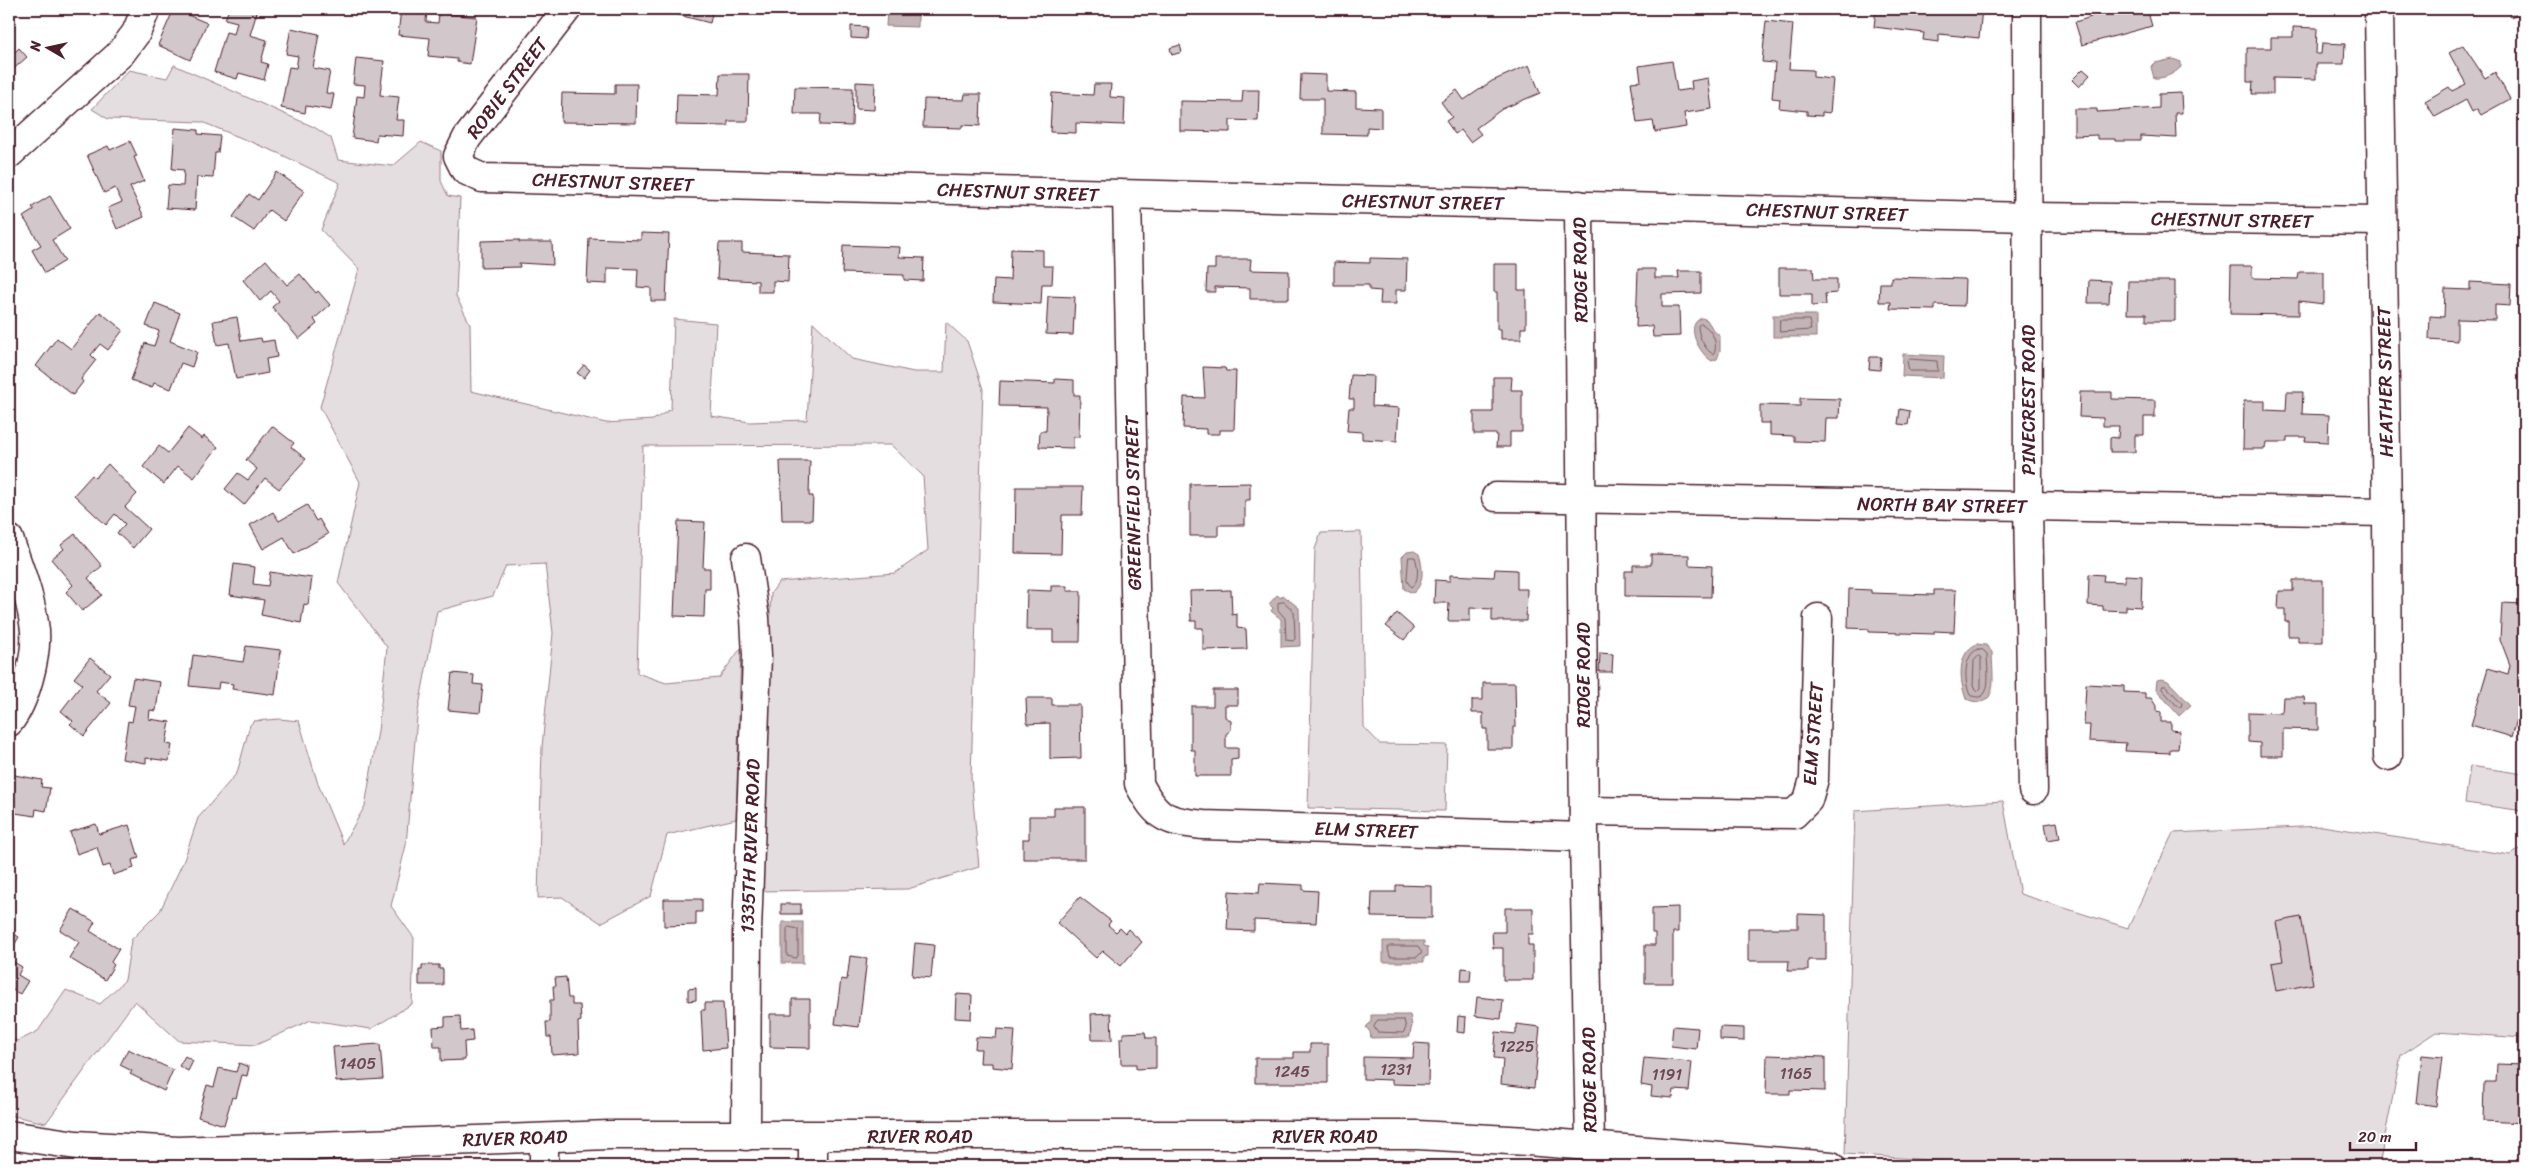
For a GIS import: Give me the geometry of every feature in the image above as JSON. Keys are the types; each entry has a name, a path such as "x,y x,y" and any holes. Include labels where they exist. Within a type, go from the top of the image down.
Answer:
{"street":[{"path":"9,154 121,53 136,32 146,9"},
{"name":"ROBIE STREET","path":"465,170 458,156 467,138 567,9"},
{"name":"PINECREST ROAD","path":"2027,9 2028,506 2033,790"},
{"name":"HEATHER STREET","path":"2379,9 2387,512 2388,756"},
{"name":"CHESTNUT STREET","path":"465,170 482,178 2028,217 2382,221"},
{"name":"GREENFIELD STREET","path":"1127,195 1139,784 1151,808"},
{"name":"RIDGE ROAD","path":"1579,205 1584,824 1590,1146"},
{"name":"NORTH BAY STREET","path":"1496,498 2387,512"},
{"path":"9,539 23,579 35,632 32,662 14,713"},
{"name":"1335TH RIVER ROAD","path":"746,558 755,618 757,656 747,932 746,1136"},
{"name":"ELM STREET","path":"1151,808 1176,822 1203,825 1584,824 1794,814 1808,800 1814,779 1818,618"},
{"name":"RIVER ROAD","path":"9,1135 125,1149 265,1157 544,1138 1417,1135 1590,1146 1831,1166"},
{"path":"813,1136 813,1166"},
{"path":"544,1138 544,1166"}],"shaded area":[{"path":"174,65 314,127 331,138 338,160 393,166 421,142 441,151 441,181 448,196 460,198 456,296 470,324 471,391 606,423 653,420 671,409 674,319 716,323 711,416 750,422 807,420 813,322 852,359 914,372 944,372 946,322 967,341 983,389 971,777 979,867 908,889 755,891 771,593 779,582 895,573 928,550 923,476 891,445 643,446 637,673 666,683 719,678 741,648 736,819 667,835 651,896 601,923 562,897 538,898 542,747 553,633 545,564 506,566 493,596 437,611 417,717 406,845 391,906 414,938 412,1004 371,1029 311,1020 256,1045 179,1041 135,1001 46,1123 9,1115 9,1038 18,1041 38,1031 66,990 100,1004 125,980 131,940 160,911 184,860 198,818 237,773 250,725 254,721 279,719 299,721 318,784 343,844 365,806 378,731 387,647 338,583 360,482 320,407 359,269 321,230 340,183 278,153 202,122 108,119 92,109 129,70 167,78"},
{"path":"1361,532 1364,727 1380,744 1447,745 1445,811 1308,808 1315,549 1321,533"},
{"path":"2470,766 2524,774 2524,811 2465,803"},
{"path":"2003,801 2020,894 2128,928 2173,833 2322,826 2510,855 2524,847 2524,1038 2436,1032 2401,1055 2379,1166 2014,1166 1845,1154 1855,811"}],"water":[{"path":"887,11 918,12 918,27 886,26"},
{"path":"2173,59 2181,62 2181,67 2169,76 2154,78 2151,67 2155,63"},
{"path":"1773,315 1816,315 1816,337 1773,337"},
{"path":"1702,318 1707,320 1714,331 1720,336 1720,351 1717,359 1712,361 1703,353 1695,339 1694,326 1696,321"},
{"path":"1903,354 1944,356 1943,378 1902,376"},
{"path":"1414,551 1419,554 1422,575 1420,585 1413,593 1404,589 1402,557 1407,552"},
{"path":"1277,595 1281,598 1283,595 1299,608 1300,646 1281,647 1281,619 1271,611 1273,608 1269,604"},
{"path":"1977,644 1986,645 1992,652 1993,680 1990,696 1985,701 1977,702 1966,699 1962,684 1961,667 1966,653"},
{"path":"2157,680 2168,681 2191,705 2179,716 2156,689"},
{"path":"782,922 803,922 803,963 782,963"},
{"path":"1383,941 1424,941 1424,946 1428,947 1428,956 1424,957 1424,962 1383,962"},
{"path":"1371,1015 1410,1015 1412,1026 1409,1037 1371,1038 1370,1032 1366,1027 1371,1022"}],"building":[{"path":"162,9 191,9 188,15 207,23 190,60 158,45 172,13"},
{"path":"229,9 258,9 250,35 267,40 261,62 268,64 264,80 239,73 237,79 214,72 226,32 234,34 237,22 225,19"},
{"path":"401,9 427,9 426,22 438,23 439,13 477,17 470,64 457,62 457,59 428,56 430,38 398,35"},
{"path":"668,9 713,9 710,23 667,12"},
{"path":"1876,9 1982,9 1979,38 1939,34 1939,42 1923,40 1924,33 1874,27"},
{"path":"2089,9 2147,9 2152,26 2082,45 2075,22 2091,17"},
{"path":"2507,9 2524,9 2524,10 2511,17"},
{"path":"1766,21 1793,24 1789,69 1813,70 1813,77 1833,79 1830,113 1822,112 1822,116 1807,115 1807,111 1779,108 1780,99 1772,98 1775,63 1762,62"},
{"path":"851,26 867,27 866,39 851,38"},
{"path":"2293,27 2317,28 2316,54 2321,54 2322,43 2345,44 2344,64 2316,64 2316,79 2273,78 2273,94 2252,94 2253,82 2247,82 2247,48 2271,48 2271,37 2293,37"},
{"path":"291,28 319,34 313,68 330,71 326,93 334,94 331,110 306,106 305,113 281,108 289,67 296,68 298,56 286,54"},
{"path":"9,45 15,52 19,48 27,57 9,73"},
{"path":"1180,45 1182,52 1172,55 1170,48"},
{"path":"2463,45 2485,78 2495,72 2510,99 2481,115 2477,109 2472,112 2466,100 2435,117 2425,101 2449,87 2452,91 2466,84 2449,53"},
{"path":"356,58 384,61 380,95 399,97 396,120 404,120 403,136 377,134 376,141 352,138 357,96 364,97 365,85 353,84"},
{"path":"1672,61 1677,91 1692,89 1691,81 1708,78 1712,109 1684,113 1686,127 1655,132 1653,121 1637,123 1631,82 1641,81 1639,66"},
{"path":"1529,65 1540,93 1502,109 1476,128 1481,134 1470,142 1461,130 1455,134 1446,121 1452,117 1441,102 1457,90 1464,100 1492,81"},
{"path":"2083,69 2090,75 2079,87 2072,80"},
{"path":"720,74 749,74 748,121 728,121 728,126 676,125 677,94 719,95"},
{"path":"1301,74 1326,75 1326,91 1356,92 1356,107 1381,108 1381,128 1367,127 1367,135 1323,134 1323,99 1300,99"},
{"path":"856,82 875,83 874,110 856,109"},
{"path":"615,84 637,84 636,123 561,122 562,93 615,94"},
{"path":"1094,84 1111,84 1110,97 1125,98 1124,125 1076,123 1076,133 1050,132 1052,93 1093,95"},
{"path":"795,87 853,88 852,126 820,125 821,114 794,114"},
{"path":"1243,90 1259,90 1258,121 1230,120 1230,132 1180,131 1180,101 1242,102"},
{"path":"2181,93 2182,113 2175,113 2176,138 2141,136 2141,141 2115,141 2115,139 2097,139 2097,135 2074,136 2074,109 2097,109 2097,112 2159,108 2159,94"},
{"path":"965,94 981,94 980,126 962,125 962,128 923,127 924,99 964,100"},
{"path":"175,128 198,130 198,134 220,136 218,153 215,153 213,178 197,177 195,210 166,208 168,185 183,186 184,170 172,169"},
{"path":"130,141 137,156 134,157 144,181 130,187 144,217 117,229 108,208 122,202 115,188 104,193 87,155 108,146 110,150"},
{"path":"277,172 304,191 284,221 269,210 254,231 233,217 249,194 258,200"},
{"path":"50,196 70,229 52,240 65,261 45,273 32,250 41,245 23,217 34,210 32,207"},
{"path":"641,233 669,234 666,301 651,301 651,288 637,287 638,269 607,268 607,284 587,283 589,238 641,240"},
{"path":"519,240 519,242 552,242 553,265 519,263 520,267 481,268 481,241"},
{"path":"719,243 742,243 742,252 789,254 788,282 773,281 773,292 758,292 758,281 717,279"},
{"path":"843,245 900,247 899,257 924,258 923,281 904,280 904,275 842,273"},
{"path":"1011,249 1043,250 1043,266 1053,266 1052,284 1042,284 1041,304 993,302 994,279 1010,280"},
{"path":"1370,258 1407,259 1406,290 1396,290 1396,304 1380,304 1381,291 1369,290 1369,285 1334,285 1334,262 1370,263"},
{"path":"1215,259 1251,259 1250,270 1289,271 1289,299 1250,299 1250,288 1215,287 1215,292 1206,292 1207,269 1215,269"},
{"path":"266,260 287,285 300,274 316,293 318,291 330,305 314,319 317,324 299,339 272,307 279,301 271,291 260,301 243,280"},
{"path":"1494,264 1518,264 1518,290 1526,290 1526,328 1521,328 1521,339 1501,339 1501,329 1497,329 1497,292 1494,292"},
{"path":"2231,266 2252,266 2252,278 2298,279 2299,272 2324,272 2324,304 2299,301 2299,315 2230,314"},
{"path":"1779,268 1813,268 1814,279 1837,279 1837,293 1825,294 1826,305 1812,306 1812,294 1779,294"},
{"path":"1638,269 1655,269 1655,278 1679,278 1678,271 1701,271 1701,293 1662,294 1662,307 1679,307 1680,336 1653,337 1652,326 1636,327"},
{"path":"1891,277 1965,279 1964,306 1935,305 1935,310 1890,309 1891,302 1879,302 1880,283 1891,283"},
{"path":"2089,280 2110,281 2109,303 2088,303"},
{"path":"2128,281 2175,281 2175,321 2146,321 2146,314 2127,314"},
{"path":"2470,282 2511,284 2510,306 2495,305 2495,320 2457,319 2457,341 2429,339 2430,316 2444,317 2445,289 2470,290"},
{"path":"1048,296 1075,297 1073,335 1046,334"},
{"path":"155,303 180,313 170,341 197,352 192,367 181,363 171,389 154,383 152,388 131,380 145,343 154,346 159,331 146,326"},
{"path":"100,312 123,330 108,350 100,344 91,355 96,360 81,379 83,382 73,395 36,366 57,338 71,349"},
{"path":"237,317 241,341 261,338 262,342 274,340 277,357 266,359 268,373 236,379 229,343 217,345 213,321"},
{"path":"1870,357 1881,357 1880,370 1869,369"},
{"path":"584,365 590,370 584,378 577,373"},
{"path":"1203,367 1225,368 1226,371 1236,371 1234,430 1220,430 1220,434 1206,434 1206,429 1183,428 1184,397 1205,398"},
{"path":"1351,375 1373,376 1372,406 1399,408 1397,441 1362,439 1362,432 1347,431 1349,408 1354,408 1354,399 1349,399"},
{"path":"1493,377 1512,377 1511,390 1522,390 1522,432 1510,432 1510,447 1496,447 1497,434 1474,434 1474,412 1493,412"},
{"path":"1055,379 1074,380 1074,395 1080,395 1079,437 1073,437 1073,448 1039,447 1040,431 1046,431 1047,407 999,406 1000,381 1055,383"},
{"path":"2080,392 2112,392 2112,399 2155,400 2155,417 2144,417 2144,435 2135,435 2135,452 2110,452 2110,437 2118,438 2119,426 2103,426 2103,418 2079,417"},
{"path":"2287,392 2303,392 2302,414 2329,415 2328,442 2305,441 2306,437 2287,437 2287,442 2266,442 2265,449 2243,449 2244,401 2265,401 2265,410 2286,411"},
{"path":"1800,398 1840,399 1839,418 1826,418 1825,442 1794,441 1794,436 1770,435 1770,423 1760,423 1760,405 1800,406"},
{"path":"1900,409 1910,411 1908,425 1898,424"},
{"path":"272,426 294,443 291,447 306,459 279,489 265,478 244,505 225,489 238,473 248,480 257,469 246,460"},
{"path":"188,428 202,439 204,436 218,447 194,478 178,466 164,484 143,467 159,446 168,453"},
{"path":"780,461 810,461 809,496 813,496 812,520 782,520"},
{"path":"108,464 137,494 125,507 149,529 133,548 117,533 125,524 115,514 106,525 74,495 92,475 95,478"},
{"path":"1250,483 1250,500 1245,500 1245,525 1218,525 1218,536 1190,536 1190,484"},
{"path":"1016,487 1083,487 1082,515 1062,515 1061,554 1015,553"},
{"path":"307,505 316,521 319,519 328,534 294,554 284,537 263,549 250,525 273,512 279,521"},
{"path":"678,521 705,522 703,568 710,568 710,589 705,589 704,617 674,616"},
{"path":"75,534 102,566 88,578 102,595 82,611 66,592 73,585 51,559 64,549 61,545"},
{"path":"1651,554 1689,555 1689,565 1712,566 1711,597 1625,596 1625,571 1633,571 1633,565 1651,565"},
{"path":"234,564 255,567 253,584 268,586 270,572 312,578 308,605 304,604 301,623 261,615 264,600 230,595"},
{"path":"1495,569 1517,570 1517,589 1527,589 1526,621 1492,621 1492,609 1470,608 1470,621 1448,621 1449,603 1434,603 1435,580 1450,581 1450,575 1494,577"},
{"path":"2089,574 2104,575 2103,581 2125,582 2125,575 2142,576 2141,607 2126,606 2126,611 2103,610 2103,606 2088,605"},
{"path":"2293,580 2323,580 2323,642 2298,642 2298,636 2288,636 2288,621 2285,621 2285,609 2278,609 2279,591 2293,591"},
{"path":"1051,586 1067,586 1067,591 1081,591 1080,642 1053,642 1053,630 1026,630 1027,590 1051,591"},
{"path":"1849,589 1871,590 1871,593 1934,595 1934,590 1956,590 1954,632 1934,631 1934,634 1869,632 1869,629 1848,628"},
{"path":"1231,590 1232,615 1237,614 1237,628 1246,629 1247,649 1203,650 1203,628 1196,628 1196,621 1191,621 1190,591"},
{"path":"2502,603 2524,604 2524,694 2512,737 2471,725 2488,668 2508,674 2510,665 2500,639"},
{"path":"1397,613 1414,628 1404,640 1386,626"},
{"path":"246,646 281,650 275,695 232,689 233,684 219,682 218,689 189,686 193,655 243,662"},
{"path":"1600,653 1613,654 1612,672 1599,672"},
{"path":"90,658 110,674 96,691 111,703 84,736 70,724 73,721 61,711 82,684 74,678"},
{"path":"452,673 474,675 473,684 483,685 480,713 448,710"},
{"path":"133,678 160,682 156,711 150,710 149,719 170,722 166,744 172,745 169,761 146,758 146,763 122,759 128,721 132,722 135,706 128,705"},
{"path":"1483,683 1515,683 1516,727 1513,727 1513,749 1487,749 1487,729 1483,729 1483,713 1472,713 1472,700 1483,700"},
{"path":"2086,684 2124,686 2124,692 2145,693 2145,698 2151,698 2156,706 2156,711 2161,712 2161,722 2171,722 2171,730 2180,731 2178,749 2170,749 2170,753 2125,751 2126,743 2089,741 2090,725 2084,725"},
{"path":"1213,690 1238,690 1238,705 1225,705 1225,717 1231,721 1231,730 1226,734 1226,748 1238,748 1238,759 1231,760 1231,776 1195,776 1195,750 1191,750 1191,706 1213,706"},
{"path":"2283,697 2304,697 2305,704 2318,704 2318,730 2283,729 2283,756 2260,756 2260,743 2248,742 2248,712 2282,713"},
{"path":"1026,698 1052,698 1052,705 1080,705 1081,758 1050,759 1050,723 1027,724"},
{"path":"9,774 42,780 41,787 50,788 46,811 36,809 35,816 15,813 11,834 9,834"},
{"path":"1054,807 1085,807 1085,859 1023,859 1023,839 1029,839 1029,816 1054,816"},
{"path":"2057,822 2060,838 2048,840 2045,824"},
{"path":"96,824 99,834 129,825 139,858 132,860 134,868 113,875 110,865 103,867 97,847 77,854 70,832"},
{"path":"1260,883 1303,885 1303,890 1318,891 1316,923 1254,920 1254,931 1227,930 1229,891 1259,893"},
{"path":"1396,885 1432,886 1432,918 1371,917 1372,892 1396,892"},
{"path":"1080,897 1111,921 1108,925 1116,932 1120,928 1125,933 1128,929 1142,942 1121,966 1103,951 1096,958 1057,923"},
{"path":"664,899 702,899 702,912 696,912 696,925 664,926"},
{"path":"781,904 801,904 801,914 781,914"},
{"path":"1678,907 1678,932 1673,932 1673,983 1645,983 1645,945 1655,945 1655,933 1652,933 1652,908"},
{"path":"1505,908 1533,908 1533,934 1528,934 1528,945 1533,945 1533,980 1503,980 1503,948 1493,948 1492,932 1505,932"},
{"path":"73,909 95,922 90,931 119,949 111,962 114,965 105,980 69,958 79,942 60,930"},
{"path":"1798,914 1826,915 1826,960 1808,960 1808,971 1788,971 1789,961 1748,961 1748,928 1798,928"},
{"path":"2301,917 2313,984 2276,991 2271,963 2283,961 2276,922"},
{"path":"9,931 19,937 9,954"},
{"path":"915,943 934,945 931,978 912,976"},
{"path":"850,956 867,958 859,1027 835,1024 841,979 847,980"},
{"path":"9,959 22,967 18,975 28,981 20,994 11,989 9,992"},
{"path":"422,965 439,965 439,969 443,969 443,985 419,985 419,970 422,970"},
{"path":"1462,968 1471,969 1470,981 1461,981"},
{"path":"566,977 568,998 572,998 572,1005 580,1005 581,1021 578,1022 579,1053 552,1055 551,1037 547,1037 546,1022 550,1022 550,1000 554,1000 553,986 556,986 555,978"},
{"path":"696,988 696,1000 688,1001 688,989"},
{"path":"956,994 972,995 971,1019 955,1018"},
{"path":"1477,997 1503,1000 1501,1019 1475,1016"},
{"path":"792,999 810,999 810,1048 770,1047 770,1014 792,1014"},
{"path":"705,1003 723,1003 726,1048 703,1050 701,1010 705,1010"},
{"path":"1111,1013 1112,1040 1092,1040 1091,1014"},
{"path":"460,1016 461,1031 472,1030 473,1041 464,1042 465,1060 441,1061 441,1047 434,1047 433,1027 445,1026 445,1017"},
{"path":"1458,1016 1466,1017 1465,1033 1457,1032"},
{"path":"1516,1024 1540,1027 1534,1088 1501,1084 1503,1059 1494,1058 1496,1032 1516,1034"},
{"path":"1673,1026 1698,1028 1696,1049 1671,1046"},
{"path":"1720,1027 1744,1028 1744,1041 1720,1040"},
{"path":"997,1029 1015,1030 1012,1069 992,1067 992,1063 980,1063 981,1049 975,1049 976,1037 996,1038"},
{"path":"1145,1032 1146,1038 1156,1038 1156,1068 1136,1069 1136,1064 1121,1064 1120,1038 1123,1038 1123,1033"},
{"path":"1414,1043 1429,1044 1428,1085 1392,1084 1392,1080 1363,1079 1363,1057 1413,1058"},
{"path":"380,1044 383,1079 336,1082 333,1047"},
{"path":"1310,1044 1328,1044 1328,1083 1255,1083 1255,1058 1294,1058 1294,1052 1310,1052"},
{"path":"128,1049 173,1070 164,1091 130,1074 132,1071 120,1065"},
{"path":"1767,1055 1825,1057 1825,1091 1790,1090 1790,1094 1766,1094"},
{"path":"2422,1055 2442,1057 2436,1106 2417,1103"},
{"path":"185,1056 193,1061 188,1071 179,1066"},
{"path":"1644,1058 1692,1062 1689,1091 1674,1090 1673,1098 1651,1096 1652,1087 1641,1085"},
{"path":"239,1063 249,1067 247,1076 242,1075 236,1098 232,1097 224,1125 198,1117 207,1085 214,1087 219,1068 236,1072"},
{"path":"2497,1064 2524,1065 2524,1123 2483,1121 2484,1082 2496,1082"}]}
